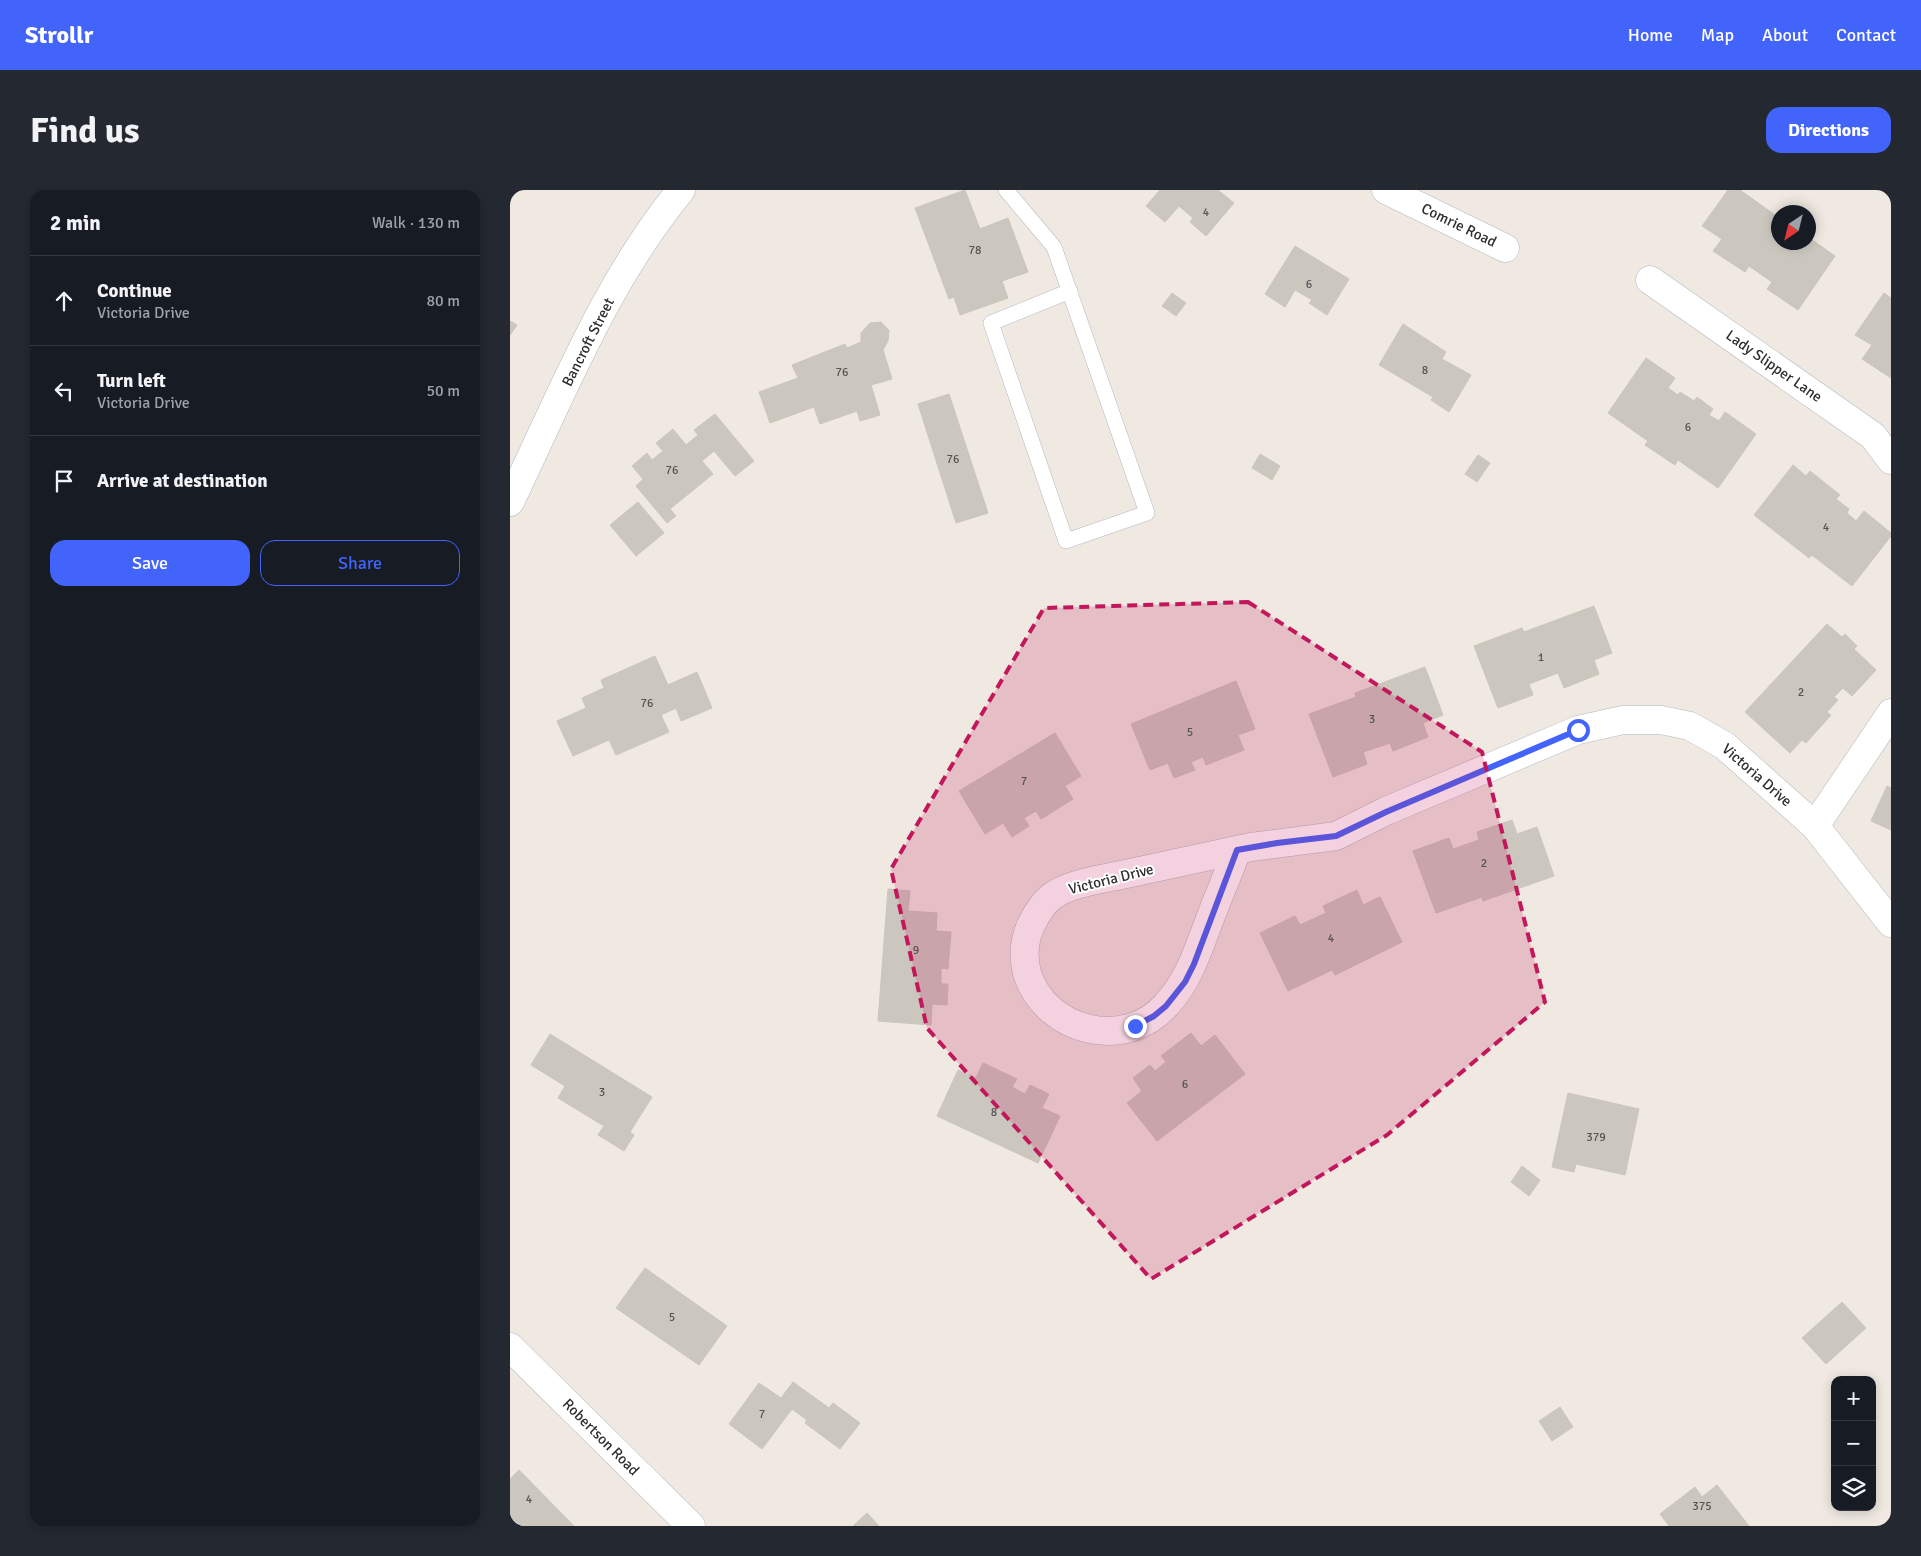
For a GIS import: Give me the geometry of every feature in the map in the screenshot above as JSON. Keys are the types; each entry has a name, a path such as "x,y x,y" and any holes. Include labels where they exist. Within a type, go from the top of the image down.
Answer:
{"street":[{"name":"Bancroft Street","path":"510,502 599,317 642,243 681,190"},
{"name":"Comrie Road","path":"1386,190 1505,248"},
{"name":"Lady Slipper Lane","path":"1650,280 1873,436 1891,460"},
{"path":"1814,826 1891,713"},
{"name":"Victoria Drive","path":"1237,850 1194,964 1176,994 1154,1016 1135,1026 1112,1031 1091,1030 1072,1024 1053,1013 1039,998 1031,984 1024,950 1029,930 1038,912 1051,898 1063,891 1091,882 1237,850 1336,836 1386,812 1578,730 1623,720 1661,720 1690,726 1725,746 1814,826 1891,923"},
{"name":"Robertson Road","path":"510,1347 691,1526"}],"lane":[{"path":"1006,190 1054,247 1070,291 1147,513 1066,541 991,323 1070,291"}],"highlighted area":[{"path":"1248,602 1482,752 1545,1002 1387,1135 1151,1279 927,1028 891,869 1044,608"}],"building":[{"path":"965,190 980,229 1008,218 1028,272 1002,281 1008,298 960,315 954,297 949,299 915,208"},
{"path":"1160,190 1218,190 1234,203 1206,236 1190,222 1193,218 1179,206 1165,222 1146,206"},
{"path":"1728,190 1740,190 1771,212 1771,250 1816,250 1816,243 1835,256 1798,310 1767,289 1772,282 1749,266 1745,272 1713,251 1722,239 1702,226"},
{"path":"1295,246 1349,279 1327,315 1309,303 1312,300 1295,290 1285,307 1265,294"},
{"path":"1172,293 1186,303 1176,316 1162,306"},
{"path":"1884,293 1891,298 1891,378 1862,359 1872,345 1855,335"},
{"path":"510,321 517,325 510,335"},
{"path":"881,322 889,330 888,341 883,350 892,379 871,385 880,415 860,421 857,411 820,424 814,407 770,423 759,392 798,378 792,365 845,344 847,348 861,342 861,333 870,323"},
{"path":"1403,324 1446,352 1442,359 1471,375 1449,412 1431,400 1433,397 1379,365"},
{"path":"1646,358 1675,378 1668,388 1678,395 1680,392 1694,401 1697,397 1713,409 1709,415 1719,421 1725,412 1756,434 1718,488 1678,460 1675,465 1645,445 1648,441 1608,413"},
{"path":"949,394 988,513 956,523 918,404"},
{"path":"715,414 754,461 735,476 714,451 702,461 713,474 670,509 676,516 667,523 636,486 643,479 632,466 647,453 652,460 663,451 656,443 673,429 686,445 698,435 694,430"},
{"path":"1260,454 1280,466 1272,480 1252,468"},
{"path":"1478,455 1490,463 1477,482 1465,474"},
{"path":"1793,465 1806,476 1810,471 1840,495 1836,499 1849,509 1847,513 1856,521 1864,511 1891,533 1891,536 1852,586 1812,555 1809,558 1754,515"},
{"path":"638,502 664,533 636,556 610,525"},
{"path":"1594,606 1612,653 1594,660 1599,674 1564,688 1558,673 1529,684 1533,695 1498,708 1474,646 1522,628 1524,632"},
{"path":"1827,624 1842,637 1845,634 1857,646 1854,649 1876,670 1852,696 1843,688 1834,697 1838,700 1827,712 1831,715 1806,743 1802,740 1790,753 1745,712"},
{"path":"655,656 668,685 697,672 712,708 681,721 676,708 661,715 669,732 616,755 609,740 573,756 557,721 586,708 582,698 604,688 601,680"},
{"path":"1425,667 1443,715 1423,723 1428,737 1393,751 1390,743 1363,752 1367,764 1333,777 1309,714 1356,697 1355,693"},
{"path":"1236,681 1255,729 1238,735 1244,750 1206,765 1203,757 1191,762 1195,770 1174,778 1168,763 1150,770 1131,724"},
{"path":"1055,733 1081,776 1065,786 1073,799 1041,819 1036,811 1024,818 1029,826 1012,837 1003,823 985,834 959,791"},
{"path":"1887,786 1891,788 1891,830 1871,821"},
{"path":"1512,820 1517,834 1537,827 1554,876 1483,901 1482,897 1436,913 1413,851 1449,838 1453,849 1479,840 1477,832"},
{"path":"888,889 910,891 908,911 937,913 936,931 951,932 948,969 941,968 941,984 948,984 947,1005 932,1004 931,1025 878,1021"},
{"path":"1357,890 1363,905 1380,897 1402,942 1335,975 1332,970 1288,991 1260,933 1295,916 1300,925 1326,913 1323,906"},
{"path":"1191,1033 1201,1046 1215,1035 1245,1074 1157,1141 1127,1103 1142,1091 1133,1078 1150,1065 1155,1071 1166,1062 1161,1056"},
{"path":"550,1034 652,1097 630,1132 634,1135 624,1151 598,1135 604,1126 558,1098 565,1086 531,1065"},
{"path":"983,1063 1017,1079 1012,1087 1025,1094 1030,1085 1049,1094 1042,1108 1060,1116 1038,1163 937,1116 958,1070 976,1078"},
{"path":"1568,1093 1639,1109 1625,1175 1576,1164 1574,1172 1552,1167"},
{"path":"1522,1166 1540,1180 1529,1196 1511,1182"},
{"path":"645,1268 727,1326 699,1365 616,1308"},
{"path":"1842,1302 1866,1328 1826,1364 1802,1338"},
{"path":"793,1382 829,1408 833,1403 860,1423 840,1449 805,1423 807,1420 792,1409 762,1449 729,1424 759,1383 781,1398"},
{"path":"1560,1407 1573,1427 1552,1441 1539,1421"},
{"path":"519,1470 574,1526 517,1526 510,1519 510,1479"},
{"path":"1717,1485 1749,1526 1669,1526 1660,1514 1695,1487 1702,1497"},
{"path":"867,1513 879,1526 853,1526"}],"route":[{"path":"1135,1026 1154,1016 1166,1006 1185,982 1194,964 1237,850 1336,836 1386,812 1578,730"}]}
